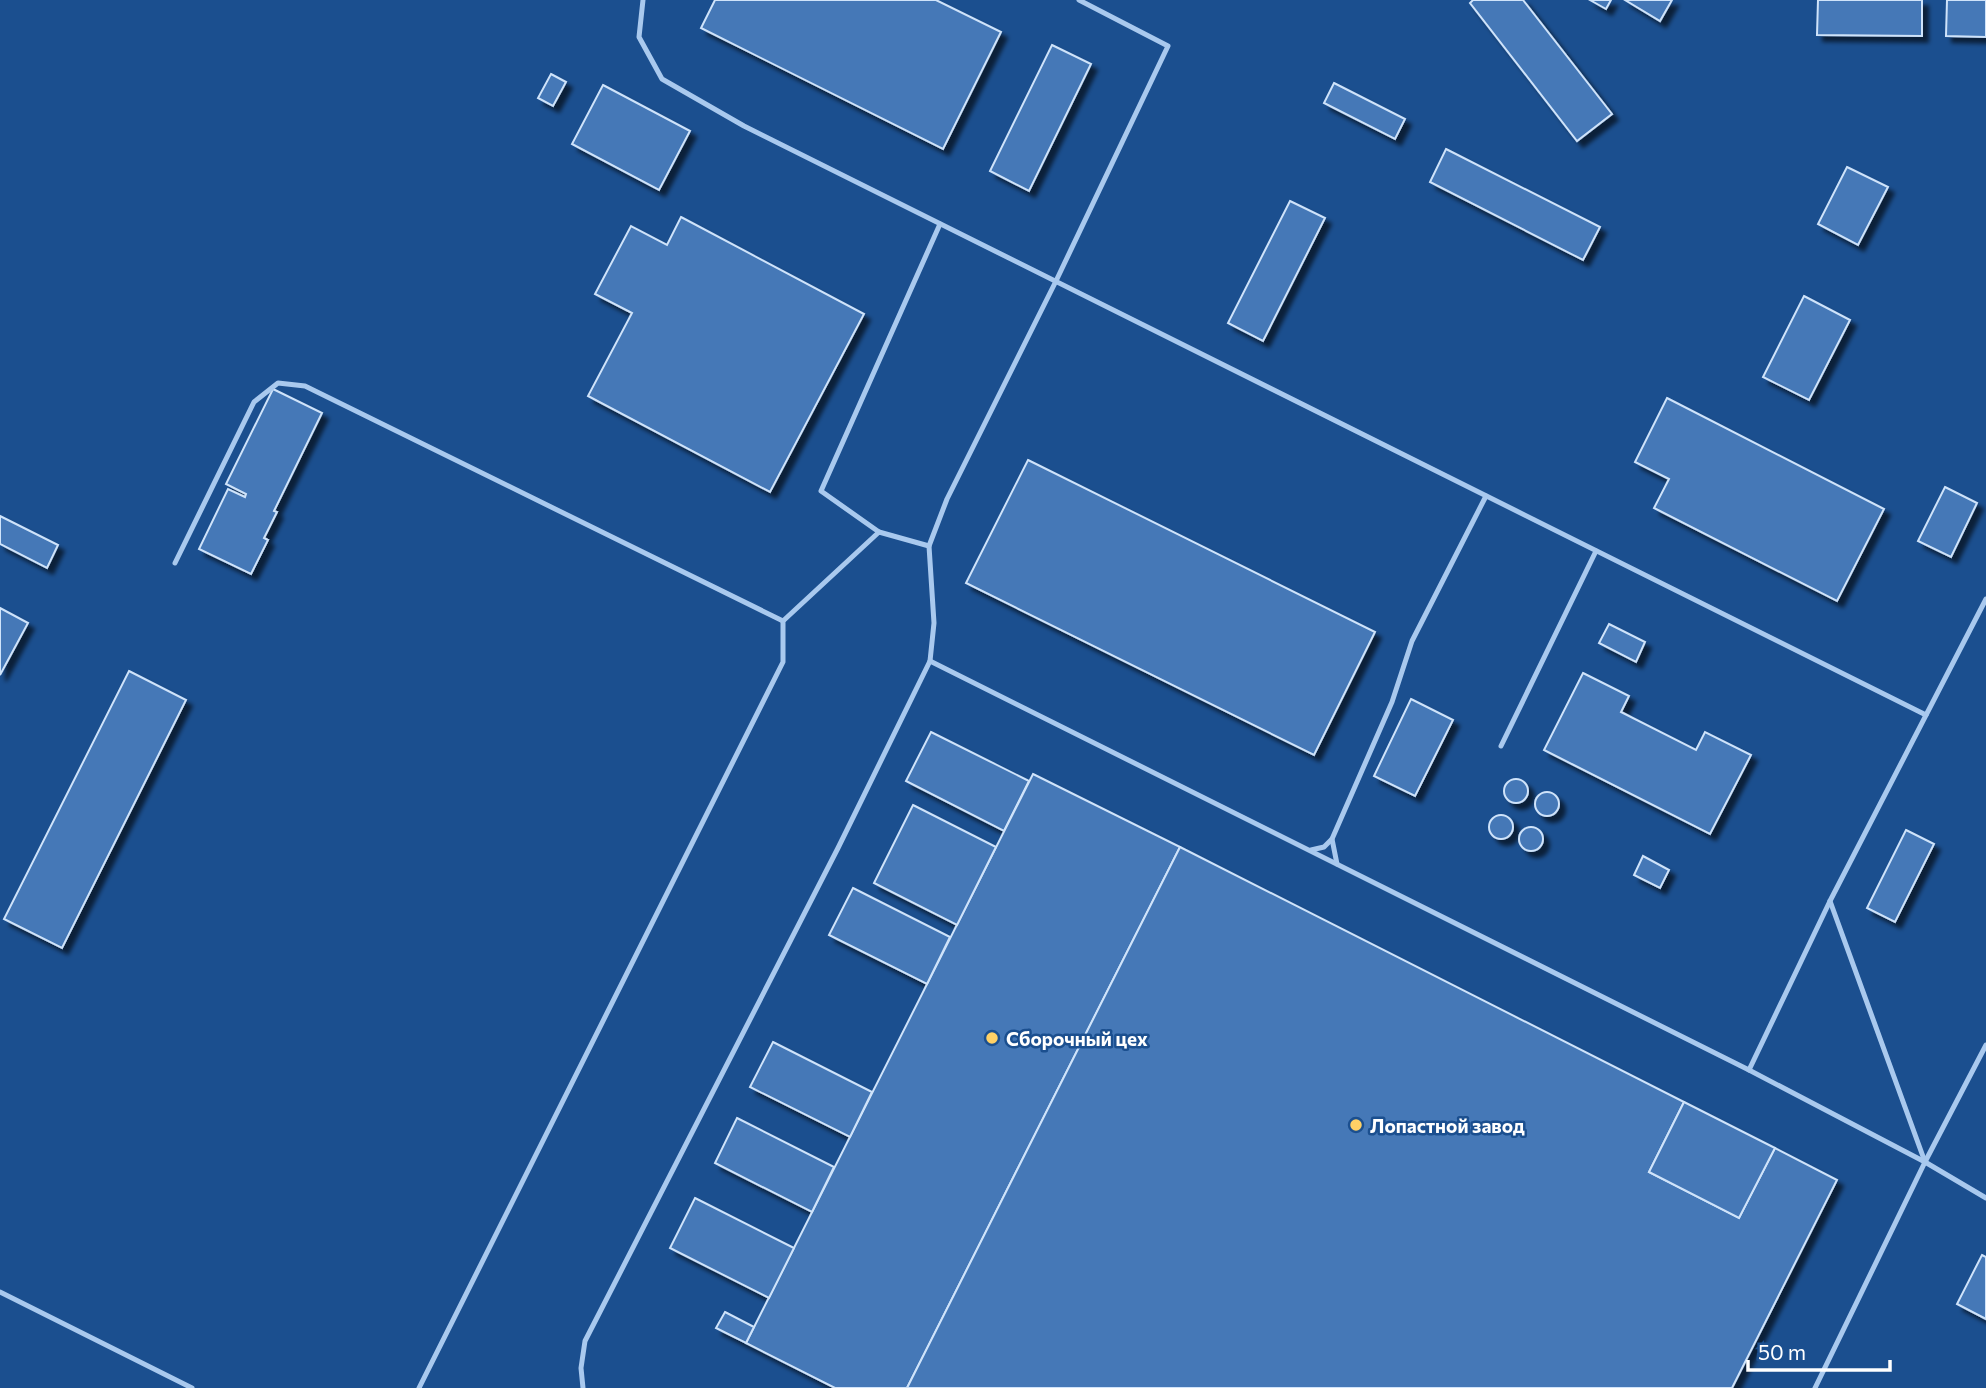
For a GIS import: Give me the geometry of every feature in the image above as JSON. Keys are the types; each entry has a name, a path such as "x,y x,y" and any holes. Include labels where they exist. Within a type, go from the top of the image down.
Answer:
{"lane":[{"path":"643,0 639,37 662,79 744,126 1926,715"},
{"path":"583,1388 581,1367 585,1341 832,860 930,661 934,623 929,546 947,499 1056,281 1168,46 1079,0"},
{"path":"929,546 879,532 821,491 940,223"},
{"path":"175,563 254,402 278,383 292,384 305,386 783,621"},
{"path":"1310,851 1324,847 1332,839 1392,702 1412,641 1486,496"},
{"path":"419,1388 783,662 783,621 879,532"},
{"path":"1501,746 1596,551"},
{"path":"1748,1070 1830,901 1986,599"},
{"path":"930,661 1748,1070 1925,1162 1986,1198"},
{"path":"1332,839 1337,864"},
{"path":"1830,901 1925,1162"},
{"path":"1815,1388 1925,1162 1986,1045"},
{"path":"0,1292 192,1388"}],"building":[{"path":"715,0 936,0 1001,32 943,149 701,28"},
{"path":"1473,0 1523,0 1612,114 1577,141 1470,3"},
{"path":"1590,0 1611,0 1606,9"},
{"path":"1625,0 1672,0 1660,21"},
{"path":"1818,0 1922,0 1922,36 1817,35"},
{"path":"1947,0 1986,0 1986,37 1946,36"},
{"path":"1052,45 1091,64 1029,191 990,171"},
{"path":"551,74 566,82 553,106 538,98"},
{"path":"1334,83 1405,119 1395,139 1324,103"},
{"path":"603,85 690,131 659,190 572,144"},
{"path":"1446,149 1600,227 1583,260 1430,182"},
{"path":"1847,167 1888,187 1858,245 1818,224"},
{"path":"1290,201 1325,218 1263,341 1228,323"},
{"path":"681,217 864,314 770,492 588,396 632,313 595,294 631,226 667,245"},
{"path":"1804,296 1850,320 1809,400 1763,377"},
{"path":"273,389 322,413 274,511 277,512 264,538 268,540 251,574 199,549 228,489 245,497 246,494 226,484"},
{"path":"1667,398 1884,509 1837,601 1654,508 1669,479 1635,462"},
{"path":"1028,460 1375,632 1314,755 966,583"},
{"path":"1945,487 1977,503 1951,557 1918,541"},
{"path":"0,516 58,545 47,568 0,544"},
{"path":"0,608 28,623 0,675"},
{"path":"1609,624 1645,642 1636,662 1599,643"},
{"path":"129,671 186,700 62,948 4,919"},
{"path":"1583,673 1629,696 1621,712 1696,750 1705,732 1751,755 1710,834 1544,750"},
{"path":"1411,699 1453,720 1415,796 1374,776"},
{"path":"931,732 1029,781 1004,831 906,781"},
{"name":"Сборочный цех","path":"1033,774 1180,847 907,1388 835,1388 746,1343"},
{"path":"1516,779 1524,783 1528,791 1524,799 1516,803 1508,799 1504,791 1508,783"},
{"path":"1547,792 1555,796 1559,804 1555,812 1547,816 1539,812 1535,804 1539,796"},
{"path":"913,805 996,847 957,925 874,883"},
{"path":"1501,815 1509,819 1513,827 1509,835 1501,839 1493,835 1489,827 1493,819"},
{"path":"1531,827 1539,831 1543,839 1539,847 1531,851 1523,847 1519,839 1523,831"},
{"path":"1906,830 1934,844 1895,922 1867,908"},
{"name":"Лопастной завод","path":"1180,847 1684,1102 1649,1172 1739,1218 1775,1148 1837,1180 1732,1388 907,1388"},
{"path":"1643,856 1669,870 1660,888 1634,875"},
{"path":"853,888 950,937 927,984 829,935"},
{"path":"773,1042 872,1092 850,1137 750,1087"},
{"path":"1684,1102 1775,1148 1739,1218 1649,1172"},
{"path":"737,1118 834,1167 812,1212 715,1163"},
{"path":"695,1198 794,1248 769,1298 670,1248"},
{"path":"1982,1255 1986,1257 1986,1319 1957,1304"},
{"path":"725,1312 754,1327 746,1343 716,1328"}],"place":[{"name":"Сборочный цех","path":"992,1038"},
{"name":"Лопастной завод","path":"1356,1125"}]}
